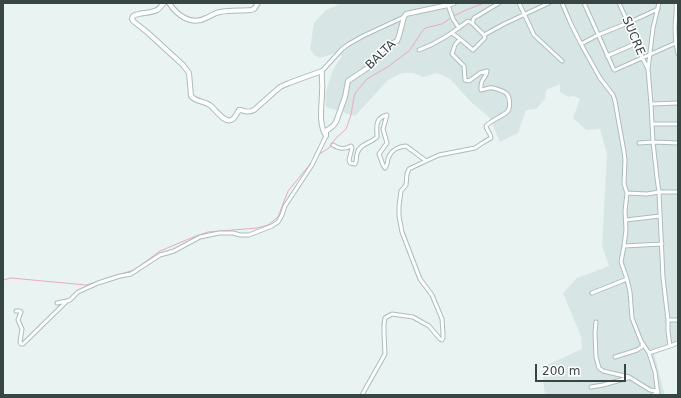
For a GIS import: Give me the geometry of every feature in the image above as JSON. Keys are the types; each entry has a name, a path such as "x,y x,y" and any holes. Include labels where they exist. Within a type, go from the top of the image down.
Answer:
{"street":[{"path":"164,3 157,10 136,14 133,16 133,21 183,65 189,73 192,98 212,106 225,120 228,121 232,120 239,110 248,112 254,110 280,87 322,71 342,49 363,36 404,17 406,14 454,3"},
{"path":"169,3 177,13 183,17 190,20 199,21 207,18 213,13 221,11 252,10 258,3"},
{"path":"472,23 474,18 499,3"},
{"path":"519,3 534,35 562,61"},
{"path":"484,35 549,3"},
{"path":"562,3 571,24 600,78 613,95 624,152 624,184 627,194 626,230 621,262 630,292 632,318 643,346 637,350 615,357"},
{"path":"584,3 612,67 615,70 677,42"},
{"name":"SUCRE","path":"619,3 648,69"},
{"path":"659,3 653,28 648,69 653,142 659,192 662,278 670,346"},
{"path":"676,3 678,54"},
{"path":"448,5 450,13 459,28"},
{"path":"582,44 598,35 658,9"},
{"name":"BALTA","path":"326,133 336,122 345,97 348,81 372,65 384,48 397,41 404,17"},
{"path":"419,50 439,41 468,21 484,35"},
{"path":"452,33 474,50 485,38 484,35"},
{"path":"362,395 386,354 384,333 385,318 392,314 413,317 429,326 440,339 442,340 443,338 442,319 432,295 420,279 402,232 399,206 401,191 406,185 409,169 425,160 439,155 478,147 491,138 486,126 509,109 508,96 506,93 492,88 481,90 482,79 487,75 488,71 480,73 469,81 465,80 464,66 452,54 460,39"},
{"path":"607,56 637,43"},
{"path":"16,310 21,312 18,320 22,329 20,344 23,344 78,292 98,283 130,274 160,255 174,251 200,237 233,233 249,235 278,222 285,206 312,165 321,148 326,133 323,130 321,115 322,71"},
{"path":"651,104 678,103"},
{"path":"333,145 343,149 351,146 352,148 349,160 350,163 355,164 357,154 360,149 365,144 377,138 376,127 378,121 384,116 387,116 383,129 387,143 379,154 385,168 391,153 398,147 406,146 425,160"},
{"path":"652,124 678,124"},
{"path":"639,143 678,143"},
{"path":"627,194 678,192"},
{"path":"626,220 660,216"},
{"path":"624,246 662,244"},
{"path":"592,293 627,279"},
{"path":"57,303 67,301"},
{"path":"668,320 678,320"},
{"path":"596,322 596,357 599,368 603,371 629,377 650,390 658,393"},
{"path":"641,341 649,353 655,372 658,393"},
{"path":"649,353 678,343"},
{"path":"591,387 629,377"},
{"path":"653,395 658,393"}],"shaded area":[{"path":"342,3 678,3 678,345 654,353 664,395 545,395 543,379 547,365 582,349 581,336 563,293 577,278 609,266 602,245 607,155 600,129 586,130 573,118 580,99 574,96 568,97 560,92 560,84 546,90 545,99 536,109 526,110 518,133 500,142 489,117 471,102 449,78 436,73 423,77 413,73 402,73 388,80 355,116 326,107 325,94 333,70 342,56 335,53 320,58 314,55 310,49 314,23 326,10"}],"waterway":[{"path":"454,16 484,3"},
{"path":"318,155 329,148 336,138 346,129 356,92 367,79 389,66 410,50 425,28 442,24 451,18"},
{"path":"104,279 134,270 160,251 208,232 257,228 268,225 278,217 288,191 311,163"},
{"path":"3,280 11,278 86,285 97,282"}]}
